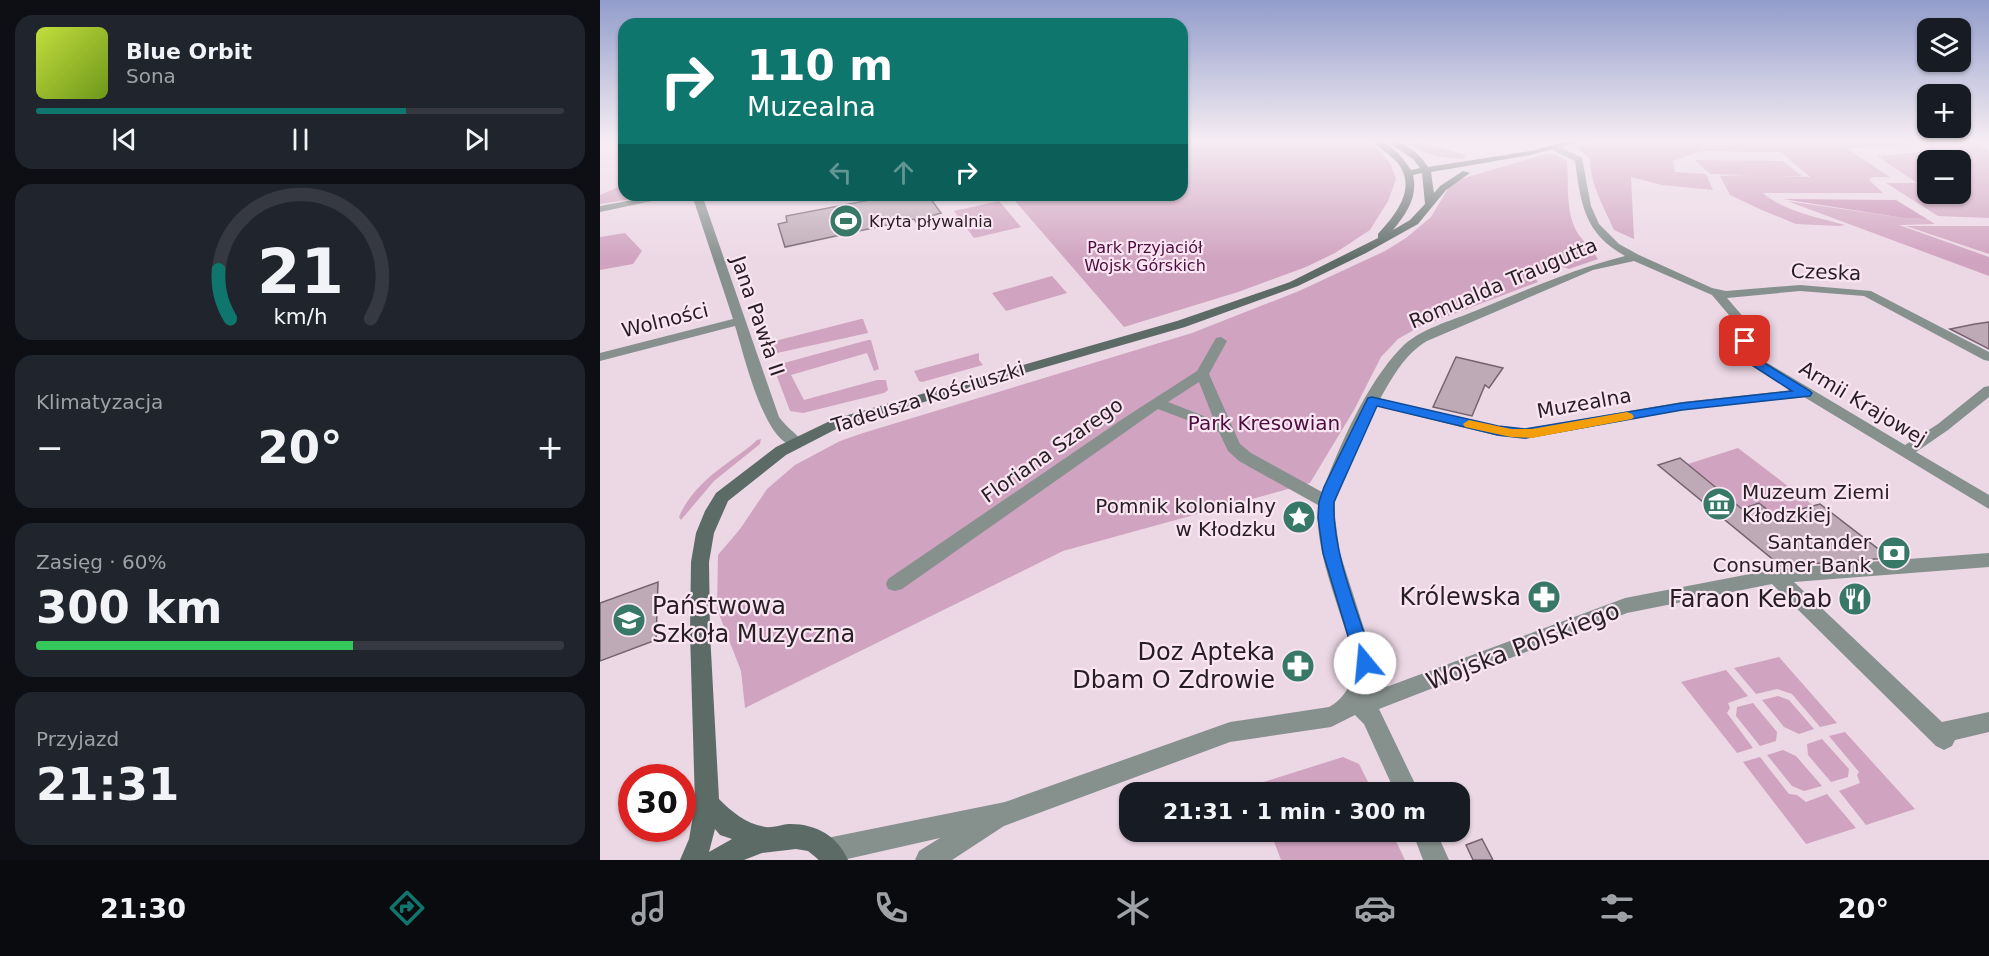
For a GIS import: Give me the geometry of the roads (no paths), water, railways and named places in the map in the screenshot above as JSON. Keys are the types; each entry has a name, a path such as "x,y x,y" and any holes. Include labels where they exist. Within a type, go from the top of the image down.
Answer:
{"street":[{"name":"Tadeusza Kościuszki","path":"1374,244 1402,213 1407,204 1409,180"},
{"path":"1428,180 1429,203"},
{"name":"Tadeusza Kościuszki","path":"693,860 701,839 707,804 699,585 703,541 713,511 723,497 754,470 795,442 825,427 1181,324 1310,277 1414,222 1444,186 1454,180"},
{"path":"1582,180 1586,206 1599,231 1615,246 1717,294"},
{"path":"600,209 643,201"},
{"name":"Jana Pawła II","path":"699,201 771,417 783,433 795,442"},
{"name":"Romualda Traugutta","path":"1355,700 1365,663 1331,553 1326,518 1327,502 1372,401 1404,351 1418,340 1589,268 1635,257"},
{"name":"Czeska","path":"1717,294 1735,295 1800,288 1868,293 1989,357"},
{"name":"Armii Krajowej","path":"1717,294 1740,320 1748,357 1989,504"},
{"name":"Wolności","path":"600,357 740,321"},
{"name":"Floriana Szarego","path":"895,584 1202,374 1221,341"},
{"path":"1202,374 1233,447 1245,457 1327,502"},
{"path":"1905,452 1943,427 1989,390"},
{"name":"Muzealna","path":"1372,401 1511,433 1539,433 1682,406 1805,393"},
{"path":"1156,404 1225,429"},
{"name":"Wojska Polskiego","path":"1355,700 1379,699 1389,696 1625,606 1776,576 1989,560"},
{"path":"1776,576 1941,736 1989,722"},
{"path":"718,860 732,851 780,836 802,837 819,844 831,856 930,828 1005,814 1230,732 1331,717 1346,710 1355,700 1372,717 1402,782"},
{"path":"707,804 729,826 766,839"},
{"path":"928,860 1005,814"},
{"path":"1429,842 1436,860"}],"place":[{"name":"Kryta pływalnia","path":"846,221"},
{"name":"Muzeum Ziemi Kłodzkiej","path":"1719,504"},
{"name":"Pomnik kolonialny w Kłodzku","path":"1299,517"},
{"name":"Santander Consumer Bank","path":"1894,553"},
{"name":"Królewska","path":"1544,597"},
{"name":"Faraon Kebab","path":"1855,599"},
{"name":"Państwowa Szkoła Muzyczna","path":"629,620"},
{"name":"Doz Apteka Dbam O Zdrowie","path":"1298,666"}],"park label":[{"name":"Park Przyjaciół Wojsk Górskich","path":"1145,256"},
{"name":"Park Kresowian","path":"1264,423"}]}
